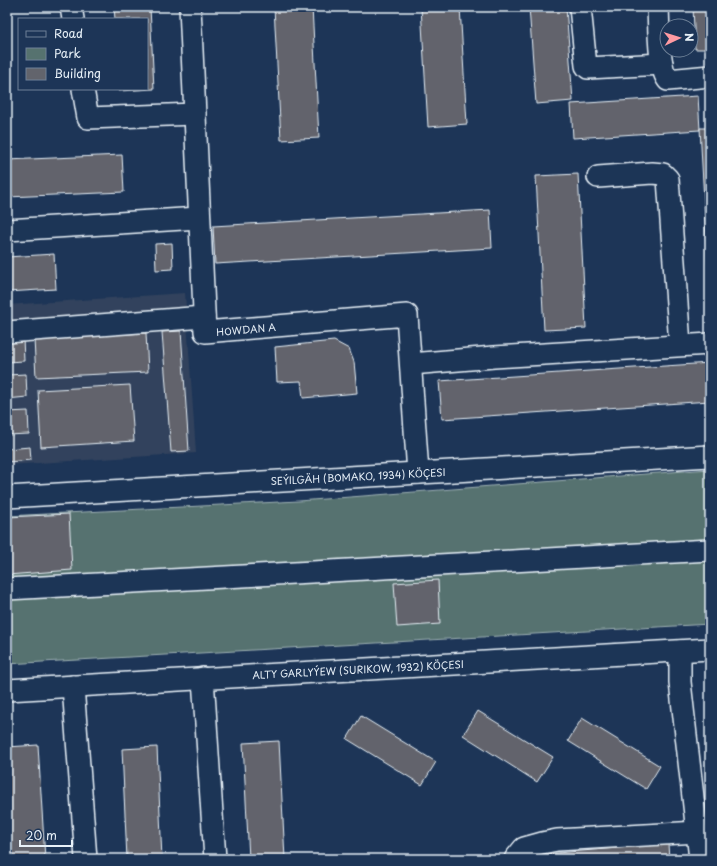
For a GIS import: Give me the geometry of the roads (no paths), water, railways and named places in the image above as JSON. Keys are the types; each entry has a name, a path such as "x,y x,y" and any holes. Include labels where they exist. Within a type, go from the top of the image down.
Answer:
{"street":[{"path":"71,7 73,18"},
{"name":"HOWDAN A","path":"190,7 205,332 407,316 418,473"},
{"path":"580,7 586,66 588,68 662,64"},
{"path":"658,7 664,76 668,80 710,76"},
{"path":"83,90 88,118 195,114"},
{"path":"598,177 652,173 663,174 668,179 680,345"},
{"path":"7,230 199,218"},
{"path":"7,332 204,317"},
{"path":"411,364 494,357 710,344"},
{"name":"SEÝILGÄH (BOMAKO, 1934) KÖÇESI","path":"7,497 710,456"},
{"path":"7,589 710,550"},
{"name":"ALTY GARLYÝEW (SURIKOW, 1932) KÖÇESI","path":"7,690 710,649"},
{"path":"680,651 680,682 700,859"},
{"path":"203,678 215,859"},
{"path":"73,686 86,859"},
{"path":"515,859 524,848 557,840 698,832"}]}
